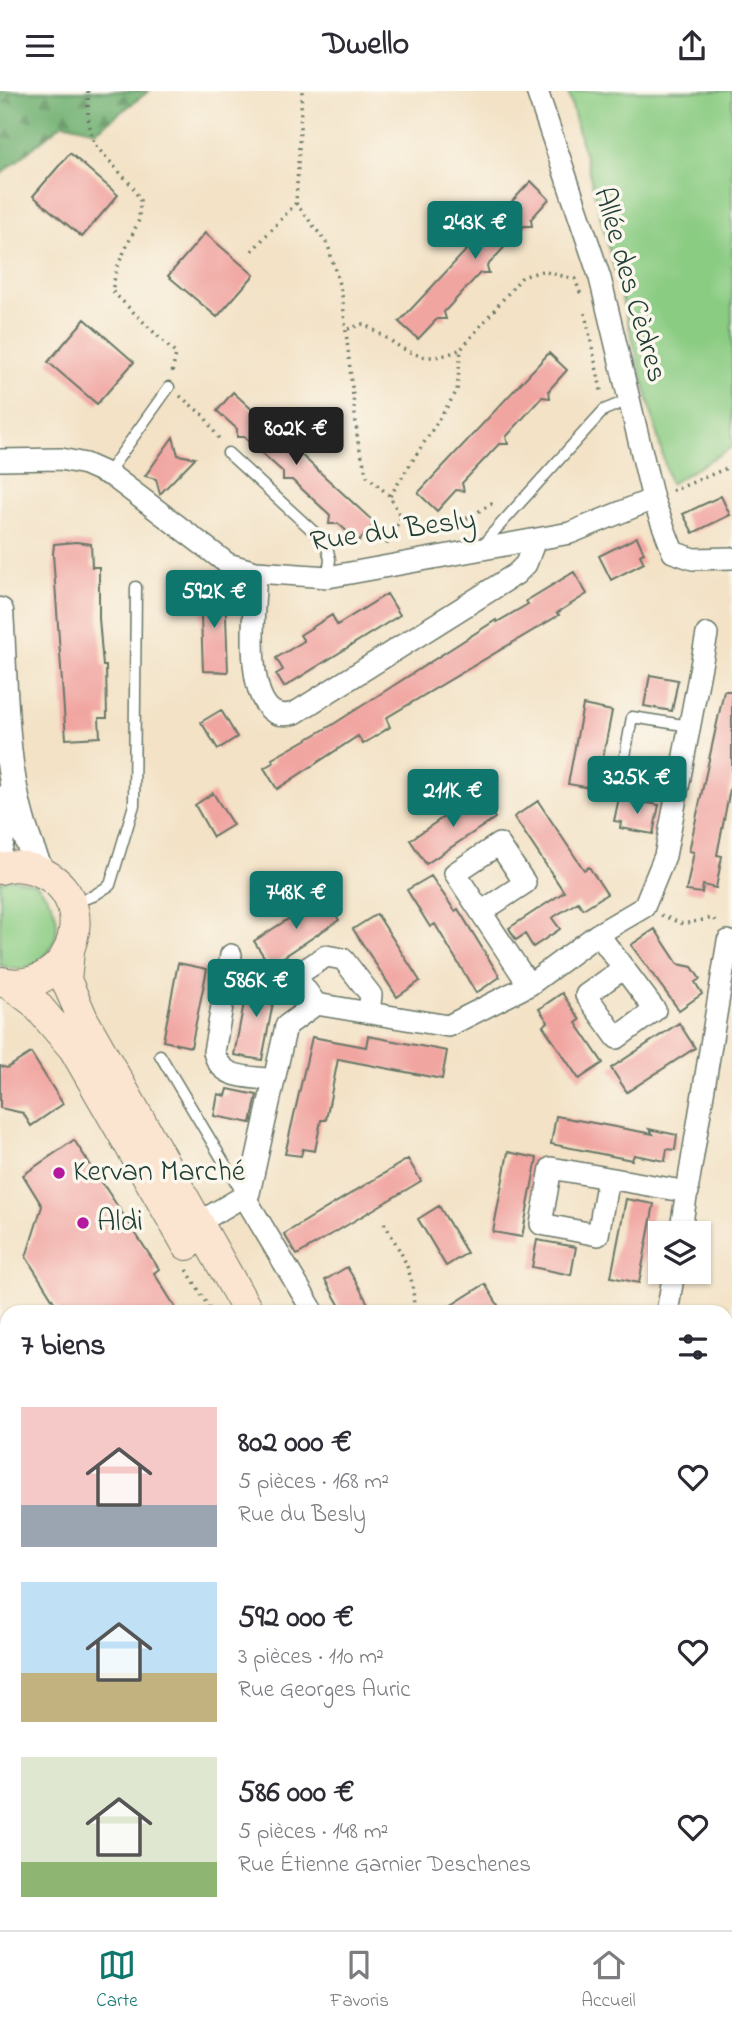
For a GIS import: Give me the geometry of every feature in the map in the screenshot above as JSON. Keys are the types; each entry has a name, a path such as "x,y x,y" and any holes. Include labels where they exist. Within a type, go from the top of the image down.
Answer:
{"main road":[{"path":"0,869 23,866 41,871 59,885 71,903 75,928 66,980 83,1019 244,1305"},
{"path":"5,983 24,983 50,973 69,951"},
{"path":"5,983 34,1002 74,1049 221,1305"}],"street":[{"name":"Allée des Cèdres","path":"537,91 600,278 653,499 673,552 693,559 732,558"},
{"name":"Rue du Besly","path":"0,460 61,459 107,474 228,564 256,572 328,577 570,533 653,499"},
{"path":"256,572 254,674 257,692 272,713 284,717 295,713 516,574 526,565 535,540"},
{"path":"0,611 10,773 25,839 41,871"},
{"path":"369,1013 371,995 343,959 326,956 300,973 300,982 316,1004 369,1013 447,1025 529,985 598,934 643,907 665,856 707,634"},
{"path":"0,844 10,773"},
{"path":"481,912 529,985"},
{"path":"598,934 624,968"},
{"path":"682,1221 728,941"},
{"path":"231,954 214,1052 217,1064 224,1072 274,1080"},
{"path":"198,1223 249,1193 286,1025 316,1004"},
{"path":"608,1178 688,1192"},
{"path":"244,1196 309,1305"},
{"path":"668,1305 672,1284"}],"lane":[{"path":"107,474 169,387"},
{"path":"484,549 490,536 604,410 631,399"},
{"path":"228,453 327,543 330,559 328,577"},
{"path":"71,903 93,896 110,885 134,804 136,587"},
{"path":"676,796 620,784 632,717 690,726"},
{"path":"160,1055 244,1196"}],"path":[{"path":"89,91 88,117 94,144 133,187 141,200 139,220 117,267 112,291 176,354 169,387 204,416 228,453"},
{"path":"252,251 296,203 302,91"},
{"path":"296,203 328,245 342,295 348,329 358,442 367,476 390,496 401,518 412,527 428,531 457,525 491,503 510,515"},
{"path":"348,329 363,324 401,350 422,356 444,357 461,349 522,277 542,271 568,276 575,279 580,293 604,410"},
{"path":"390,496 457,391 461,349"},
{"path":"653,499 732,466"},
{"path":"376,568 378,557 401,518"},
{"path":"643,907 682,924 713,918 728,941"},
{"path":"384,1223 411,1272 415,1291 414,1305"}],"green space":[{"path":"0,91 149,91 96,131 63,123 0,175"},
{"path":"568,91 732,91 732,447 670,484"},
{"path":"10,878 39,887 54,910 57,925 49,951 40,961 15,969 0,965 0,882"}],"building":[{"path":"70,153 118,195 82,237 33,196"},
{"path":"531,181 549,199 531,219 532,226 524,226 487,266 489,273 480,273 444,312 446,319 437,319 418,339 399,322"},
{"path":"205,233 254,275 217,317 168,276"},
{"path":"85,319 134,362 97,404 48,362"},
{"path":"549,353 567,370 549,390 550,398 542,397 506,437 508,444 499,444 462,483 464,491 456,490 437,511 418,493"},
{"path":"233,392 375,523 358,542 339,524 329,524 330,515 292,480 283,480 283,472 244,437 237,437 237,429 217,411"},
{"path":"173,437 178,455 195,458 160,494 156,479 145,476"},
{"path":"721,496 730,515 693,533 683,514"},
{"path":"637,537 644,553 640,555 644,563 611,580 599,556"},
{"path":"54,544 91,544 92,567 99,567 99,618 103,666 106,666 107,718 99,718 100,737 66,739 53,554"},
{"path":"574,572 587,594 557,613 559,615 386,718 390,727 363,744 358,736 277,789 264,768 274,762 272,759 332,725 496,620 497,622 528,604 526,601"},
{"path":"200,589 225,589 228,672 203,671"},
{"path":"387,594 400,615 284,687 276,674 283,670 276,658 304,641 300,635 332,615 337,625"},
{"path":"650,675 678,680 672,711 644,706"},
{"path":"724,691 732,691 732,779 717,855 722,856 716,888 703,885 702,893 686,891 694,852 689,851"},
{"path":"583,705 612,711 597,789 568,784"},
{"path":"221,710 237,737 218,749 201,722"},
{"path":"213,793 233,825 213,837 195,805"},
{"path":"479,793 495,818 426,864 410,840"},
{"path":"619,798 659,805 653,834 620,828 621,822 614,821"},
{"path":"538,801 584,870 589,867 607,894 583,909 578,902 552,918 560,929 533,947 525,934 516,940 509,928 564,892 514,817"},
{"path":"431,876 455,911 458,909 500,977 476,993 435,924 430,927 407,890"},
{"path":"324,896 339,920 270,966 254,941"},
{"path":"377,914 420,981 397,997 353,929"},
{"path":"655,929 678,964 692,967 700,979 695,982 702,994 679,1010 631,945"},
{"path":"178,963 207,969 191,1047 163,1041"},
{"path":"249,977 277,982 262,1060 234,1055"},
{"path":"562,993 580,1020 576,1023 603,1063 579,1079 543,1026 548,1022 539,1009"},
{"path":"679,1023 695,1048 627,1092 611,1068"},
{"path":"368,1036 447,1051 442,1079 338,1059 326,1120 321,1120 315,1151 303,1149 301,1156 285,1154 312,1037 366,1047"},
{"path":"31,1053 63,1104 31,1126 23,1113 0,1108 0,1066 7,1068"},
{"path":"228,1089 257,1095 251,1123 214,1116 218,1094 226,1096"},
{"path":"556,1116 653,1134 649,1129 677,1135 675,1150 667,1149 665,1161 634,1155 632,1160 551,1144"},
{"path":"74,1140 159,1269 154,1273 174,1305 56,1305 26,1257 42,1206 23,1175"},
{"path":"508,1152 537,1158 522,1237 493,1232"},
{"path":"408,1159 421,1181 297,1255 284,1234"},
{"path":"626,1199 654,1204 651,1221 648,1221 639,1283 611,1277"},
{"path":"439,1206 467,1253 446,1266 418,1219"},
{"path":"537,1240 576,1247 571,1275 532,1267"},
{"path":"347,1267 369,1305 339,1305 325,1280"},
{"path":"485,1284 498,1305 452,1305"}],"place":[{"name":"Kervan Marché","path":"59,1173"},
{"name":"Aldi","path":"83,1223"}]}
